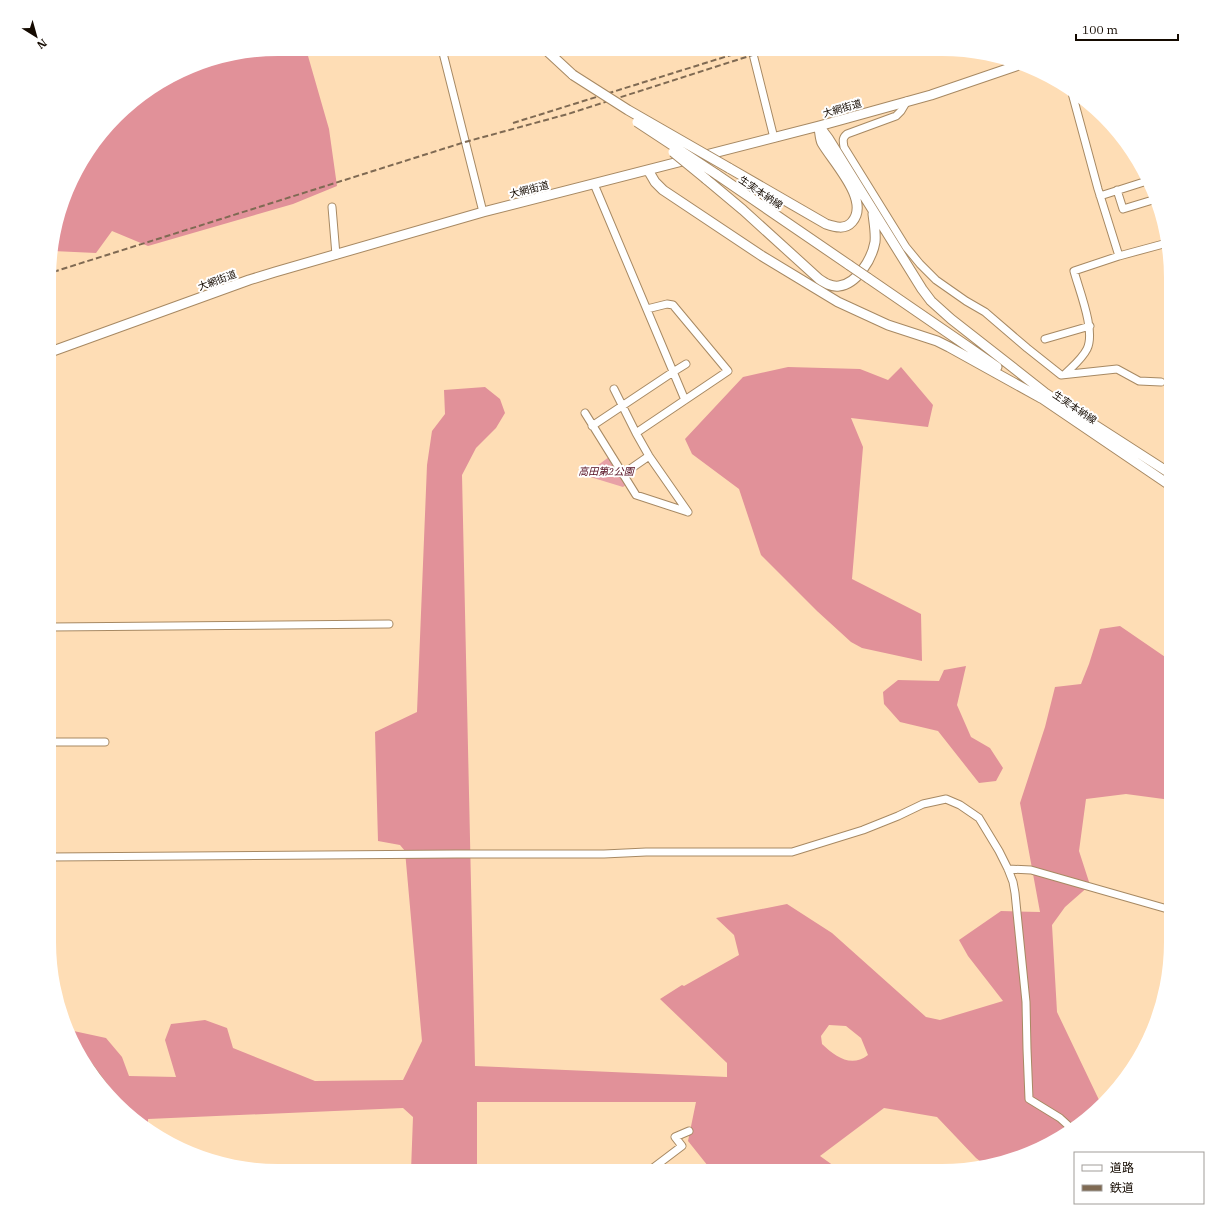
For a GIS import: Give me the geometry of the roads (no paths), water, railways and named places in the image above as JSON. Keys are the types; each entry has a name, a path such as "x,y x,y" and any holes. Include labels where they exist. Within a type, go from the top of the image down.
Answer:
{"main road":[{"name":"生実本納線","path":"552,56 610,105 716,174 1042,395 1164,470"},
{"name":"大網街道","path":"56,350 249,280 483,212 774,138 931,95 1012,67"},
{"path":"573,75 628,110 826,224 840,227 850,224 857,216 858,210 856,196 821,141 819,126"},
{"path":"819,126 922,289 931,300 951,319 1042,395"},
{"path":"646,128 748,215 819,279 833,286 839,286 852,281 869,257 874,242 875,228 872,211"},
{"path":"648,170 655,182 663,190 762,256 838,302 888,325 937,341 1042,395"},
{"name":"生実本納線","path":"1042,395 1164,482"}],"street":[{"path":"444,56 483,212"},
{"path":"754,56 774,138"},
{"path":"1074,99 1100,196 1119,256"},
{"path":"907,101 896,116 847,134 844,136 843,141 844,147 906,247 920,264 936,280 985,312 1061,375 1117,369 1140,384 1160,382"},
{"path":"1100,196 1142,183"},
{"path":"594,184 685,400"},
{"path":"1117,190 1123,209 1150,201"},
{"path":"332,207 336,255"},
{"path":"1064,374 1082,357 1090,341 1090,326 1074,271 1119,256 1161,245"},
{"path":"636,433 728,371 673,305 667,304 647,308"},
{"path":"1045,339 1090,326"},
{"path":"592,426 686,364"},
{"path":"585,413 636,495 688,512 649,456 614,389"},
{"path":"623,474 649,456"},
{"path":"56,627 389,624"},
{"path":"56,742 105,742"},
{"path":"56,857 792,852 863,830 923,804 946,799 960,805 979,818 999,851 1013,882 1026,1002 1029,1099 1060,1118 1068,1125"},
{"path":"1008,869 1031,870 1164,908"},
{"path":"657,1164 682,1146 675,1137 689,1131"}],"railway":[{"path":"513,123 728,56"},
{"path":"56,271 465,142 568,114 749,56"}],"park label":[{"name":"高田第2公園","path":"606,471"}]}
